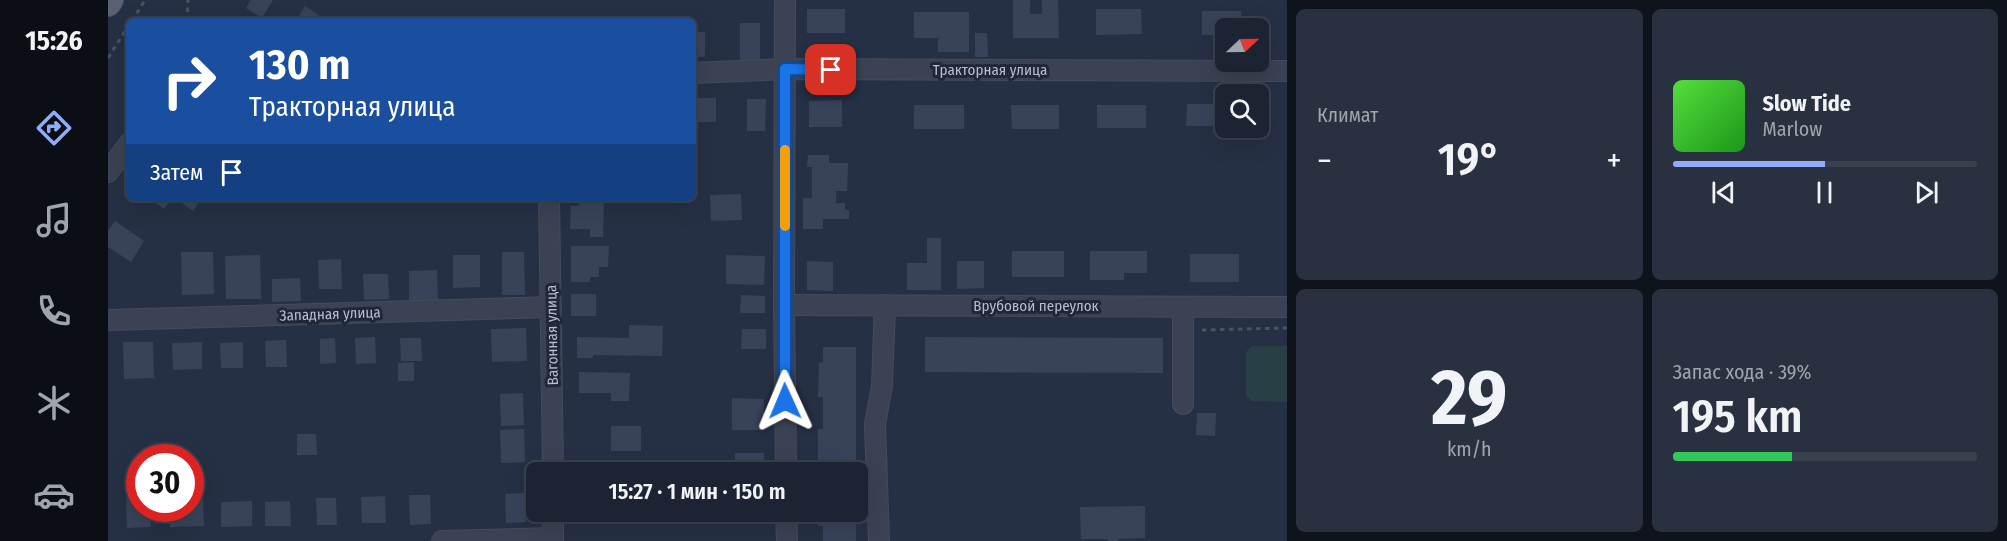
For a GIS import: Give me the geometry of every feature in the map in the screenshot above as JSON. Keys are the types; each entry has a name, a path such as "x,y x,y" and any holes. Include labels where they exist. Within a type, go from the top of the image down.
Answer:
{"street":[{"path":"785,0 786,462"},
{"name":"Тракторная улица","path":"696,73 785,69 1287,71"},
{"path":"108,172 126,148"},
{"name":"Вагонная улица","path":"549,201 553,462"},
{"name":"Врубовой переулок","path":"784,305 1287,307"},
{"path":"879,541 875,424 882,386 885,305"},
{"name":"Западная улица","path":"108,320 552,307"},
{"path":"1183,307 1183,404"},
{"path":"442,541 553,539 553,522"},
{"path":"786,522 787,541"}],"path":[{"path":"134,18 145,0"},
{"path":"187,18 188,0"},
{"path":"108,58 126,30"},
{"path":"1183,330 1287,328"}],"green space":[{"path":"1252,346 1287,346 1287,402 1252,401 1246,395 1246,352"}],"building":[{"path":"251,0 273,0 262,18 246,8"},
{"path":"1013,0 1030,0 1030,14 1042,14 1042,0 1058,0 1059,38 1013,38"},
{"path":"305,6 319,15 317,18 299,16"},
{"path":"807,9 845,9 845,33 807,33"},
{"path":"1096,9 1141,9 1142,34 1096,35"},
{"path":"1202,11 1241,11 1241,18 1215,18 1215,35 1202,35"},
{"path":"914,12 969,12 969,52 938,52 938,38 914,38"},
{"path":"740,23 760,23 760,60 740,60"},
{"path":"696,32 705,32 705,57 696,57"},
{"path":"975,33 987,33 988,57 975,57"},
{"path":"696,98 716,98 716,122 696,122"},
{"path":"747,99 766,99 765,131 747,131"},
{"path":"842,100 842,127 809,127 809,101"},
{"path":"1187,104 1215,104 1215,126 1186,126"},
{"path":"914,105 964,105 964,129 914,129"},
{"path":"1011,105 1059,105 1059,129 1012,129"},
{"path":"1097,105 1146,105 1146,128 1097,128"},
{"path":"808,155 829,155 829,163 848,163 847,191 836,191 836,203 845,203 845,210 849,210 849,219 823,219 823,229 803,229 803,198 812,198 812,167 807,167"},
{"path":"741,194 742,220 711,221 710,195"},
{"path":"152,201 170,201 164,209"},
{"path":"184,201 200,201 193,211 182,203"},
{"path":"579,201 604,201 603,237 590,237 590,229 570,229 571,206 579,206"},
{"path":"115,221 144,241 131,262 108,247 108,231"},
{"path":"927,238 941,238 941,290 907,290 907,263 927,263"},
{"path":"571,246 609,246 608,267 599,267 599,277 590,277 590,282 571,282"},
{"path":"1012,251 1064,251 1064,277 1012,277"},
{"path":"1090,251 1147,251 1147,273 1124,273 1124,280 1090,280"},
{"path":"181,252 213,252 214,294 182,295"},
{"path":"502,252 524,252 525,295 502,295"},
{"path":"1190,254 1239,254 1239,282 1190,282"},
{"path":"260,255 261,299 226,299 225,256"},
{"path":"453,255 480,255 480,287 453,288"},
{"path":"726,255 765,256 764,285 726,284"},
{"path":"341,259 342,289 319,289 318,260"},
{"path":"807,261 833,262 833,291 807,290"},
{"path":"957,261 984,261 984,288 957,289"},
{"path":"437,270 438,300 409,300 409,271"},
{"path":"363,274 388,274 389,299 364,300"},
{"path":"300,278 301,301 272,302 272,279"},
{"path":"571,294 596,294 596,316 571,316"},
{"path":"741,295 765,296 765,313 740,313"},
{"path":"629,325 663,326 662,356 593,355 593,358 577,358 577,337 629,338"},
{"path":"526,328 527,361 492,362 491,329"},
{"path":"742,329 766,329 766,349 741,349"},
{"path":"375,337 376,363 356,364 355,338"},
{"path":"925,337 1163,338 1163,373 925,372"},
{"path":"335,338 336,363 320,364 320,339"},
{"path":"400,338 421,338 422,361 401,361"},
{"path":"286,340 287,367 266,367 265,341"},
{"path":"123,342 153,342 154,378 124,379"},
{"path":"202,342 202,369 173,370 172,343"},
{"path":"243,342 243,368 221,368 220,343"},
{"path":"823,347 856,347 856,462 818,462 818,429 823,429 823,397 818,397 819,362 823,363"},
{"path":"414,362 414,381 398,381 398,363"},
{"path":"579,372 630,373 629,401 611,401 611,393 579,393"},
{"path":"523,393 524,425 501,426 500,394"},
{"path":"732,398 764,399 764,430 732,430"},
{"path":"1197,413 1216,413 1215,436 1196,435"},
{"path":"611,426 641,426 641,451 611,451"},
{"path":"524,429 525,462 501,463 500,430"},
{"path":"297,434 316,434 317,455 297,455"},
{"path":"735,453 764,453 764,462 735,462"},
{"path":"525,493 526,522 506,523 505,494"},
{"path":"409,495 430,495 431,524 410,525"},
{"path":"385,496 386,523 362,523 361,497"},
{"path":"316,498 336,498 337,525 317,525"},
{"path":"252,501 252,526 221,527 221,502"},
{"path":"290,501 291,526 265,526 265,502"},
{"path":"1145,506 1145,538 1118,539 1118,541 1081,539 1080,507"},
{"path":"127,522 151,522 151,527 127,528"},
{"path":"170,522 204,522 204,526 170,527"},
{"path":"733,522 764,522 764,523"},
{"path":"818,522 856,522 856,541 823,541 823,526 818,526"}],"slow traffic":[{"path":"785,150 785,226"}],"route":[{"path":"785,401 785,69 831,70"}]}
